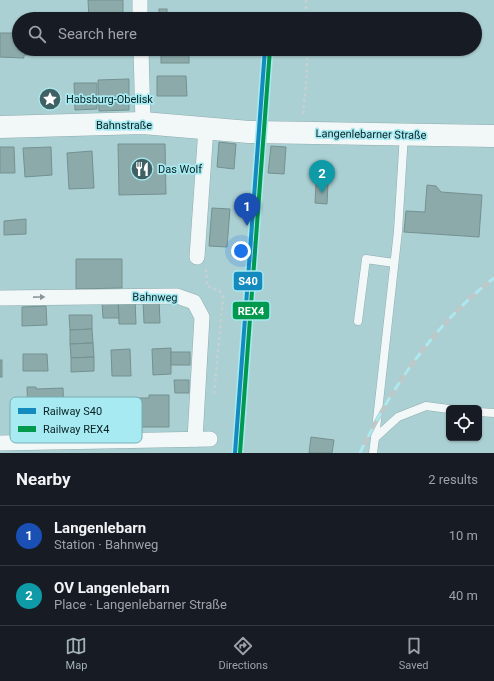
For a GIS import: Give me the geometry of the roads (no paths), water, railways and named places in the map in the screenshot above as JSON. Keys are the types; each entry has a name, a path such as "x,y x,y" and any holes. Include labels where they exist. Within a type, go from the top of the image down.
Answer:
{"street":[{"path":"140,0 140,12"},
{"path":"141,56 143,123"},
{"name":"Bahnstraße","path":"0,127 143,123 248,132"},
{"path":"197,257 206,128"},
{"name":"Langenlebarner Straße","path":"248,132 494,136"},
{"name":"Bahnweg","path":"0,298 177,296 194,302 202,317 195,439"},
{"path":"142,440 210,439"},
{"path":"0,443 10,443"}],"lane":[{"path":"373,453 394,263 404,134"},
{"path":"358,321 366,259 394,263"},
{"path":"375,438 398,417 426,406 446,409"},
{"path":"482,412 494,413"}],"railway":[{"path":"360,453 386,404 417,358 453,315 494,278"}],"rail line":[{"name":"S40","path":"235,453 264,56"},
{"name":"REX4","path":"240,453 269,56"}],"place":[{"name":"Habsburg-Obelisk","path":"50,99"},
{"name":"Das Wolf","path":"142,169"},
{"name":"OV Langenlebarn","path":"322,193"},
{"name":"Langenlebarn","path":"247,226"}]}
